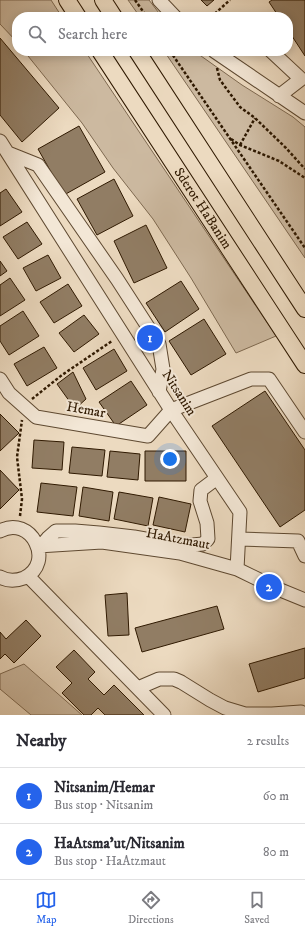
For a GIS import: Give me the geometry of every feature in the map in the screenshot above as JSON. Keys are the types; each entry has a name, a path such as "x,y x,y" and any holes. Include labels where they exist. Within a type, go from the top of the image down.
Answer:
{"main road":[{"path":"67,0 75,12"},
{"path":"103,0 111,12"},
{"name":"Sderot HaBanim","path":"103,56 305,365"},
{"path":"140,56 305,309"}],"street":[{"path":"159,0 170,12"},
{"path":"215,56 305,113"},
{"path":"276,56 301,79 279,96"},
{"name":"Nitsanim","path":"0,141 159,392 240,512 237,569"},
{"path":"8,153 38,165 117,279 159,344 163,369 159,392"},
{"name":"Hemar","path":"0,379 8,393 36,417 148,436 171,410"},
{"path":"171,410 251,379 268,379 305,432"},
{"path":"0,577 3,579 20,580 28,576 34,570 38,562 40,545 56,531 134,537 173,544 203,544 208,539 207,523 200,501 201,490 217,478"},
{"path":"0,531 10,528 19,528 27,532 40,545"},
{"path":"239,539 298,542 305,556"},
{"name":"HaAtzmaut","path":"40,545 102,542 180,553 237,569 305,600"},
{"path":"28,576 164,715"},
{"path":"138,688 159,679 174,679 182,682 225,708 244,714 301,712"}],"path":[{"path":"135,0 143,12"},
{"path":"217,12 230,0"},
{"path":"173,56 305,248"},
{"path":"215,56 220,80 240,107 255,118 305,169"},
{"path":"240,145 255,118"},
{"path":"229,138 240,145 279,161 305,178"},
{"path":"19,528 22,499 17,457 24,406 62,375 122,334"}],"shaded area":[{"path":"0,0 51,0 59,12 12,12 12,37 0,24"},
{"path":"128,0 149,0 158,12 136,12"},
{"path":"28,56 88,56 276,336 236,353 191,278 153,219 113,168 82,123"},
{"path":"167,56 201,56 242,85 293,117 305,127 305,258"},
{"path":"24,664 82,715 31,715 0,689 0,674"}],"building":[{"path":"201,0 214,0 207,6"},
{"path":"272,0 305,0 305,56 293,38 293,12 276,12 269,2"},
{"path":"0,38 12,52 12,56 15,56 59,108 22,142 0,115"},
{"path":"79,126 105,172 64,195 38,149"},
{"path":"114,179 133,216 97,235 77,199"},
{"path":"6,189 22,212 0,226 0,193"},
{"path":"27,222 42,244 18,259 3,237"},
{"path":"146,225 167,268 134,283 114,241"},
{"path":"48,255 61,278 36,291 23,268"},
{"path":"0,261 7,271 0,276"},
{"path":"10,278 25,300 0,316 0,285"},
{"path":"181,281 199,309 165,332 146,303"},
{"path":"68,284 82,306 54,323 40,302"},
{"path":"23,311 39,336 9,355 0,341 0,326"},
{"path":"84,315 99,334 74,352 59,333"},
{"path":"204,319 226,354 191,375 169,341"},
{"path":"44,347 57,368 27,386 14,364"},
{"path":"114,349 127,371 96,390 83,368"},
{"path":"73,372 86,399 75,409 57,384"},
{"path":"131,381 147,405 116,426 99,402"},
{"path":"265,391 305,450 305,510 280,527 212,426"},
{"path":"0,414 19,433 0,451"},
{"path":"34,440 64,442 62,470 32,468"},
{"path":"72,447 105,450 102,476 69,473"},
{"path":"110,451 140,454 138,480 107,477"},
{"path":"145,451 186,451 186,481 145,481"},
{"path":"0,470 19,490 0,509"},
{"path":"41,483 77,487 73,516 37,512"},
{"path":"83,487 113,492 109,521 79,516"},
{"path":"119,492 153,498 148,526 114,519"},
{"path":"159,497 191,504 185,532 153,525"},
{"path":"127,593 129,635 108,636 105,595"},
{"path":"217,606 224,629 142,652 135,628"},
{"path":"26,620 41,636 14,663 5,654 0,659 0,632 6,639"},
{"path":"305,648 305,678 258,692 249,664"},
{"path":"74,650 95,672 88,679 104,695 114,685 144,715 105,715 98,708 91,715 84,715 62,693 72,683 56,667"}],"place":[{"name":"Nitsanim/Hemar","path":"150,338"},
{"name":"HaAtsma'ut/Nitsanim","path":"269,587"}]}
